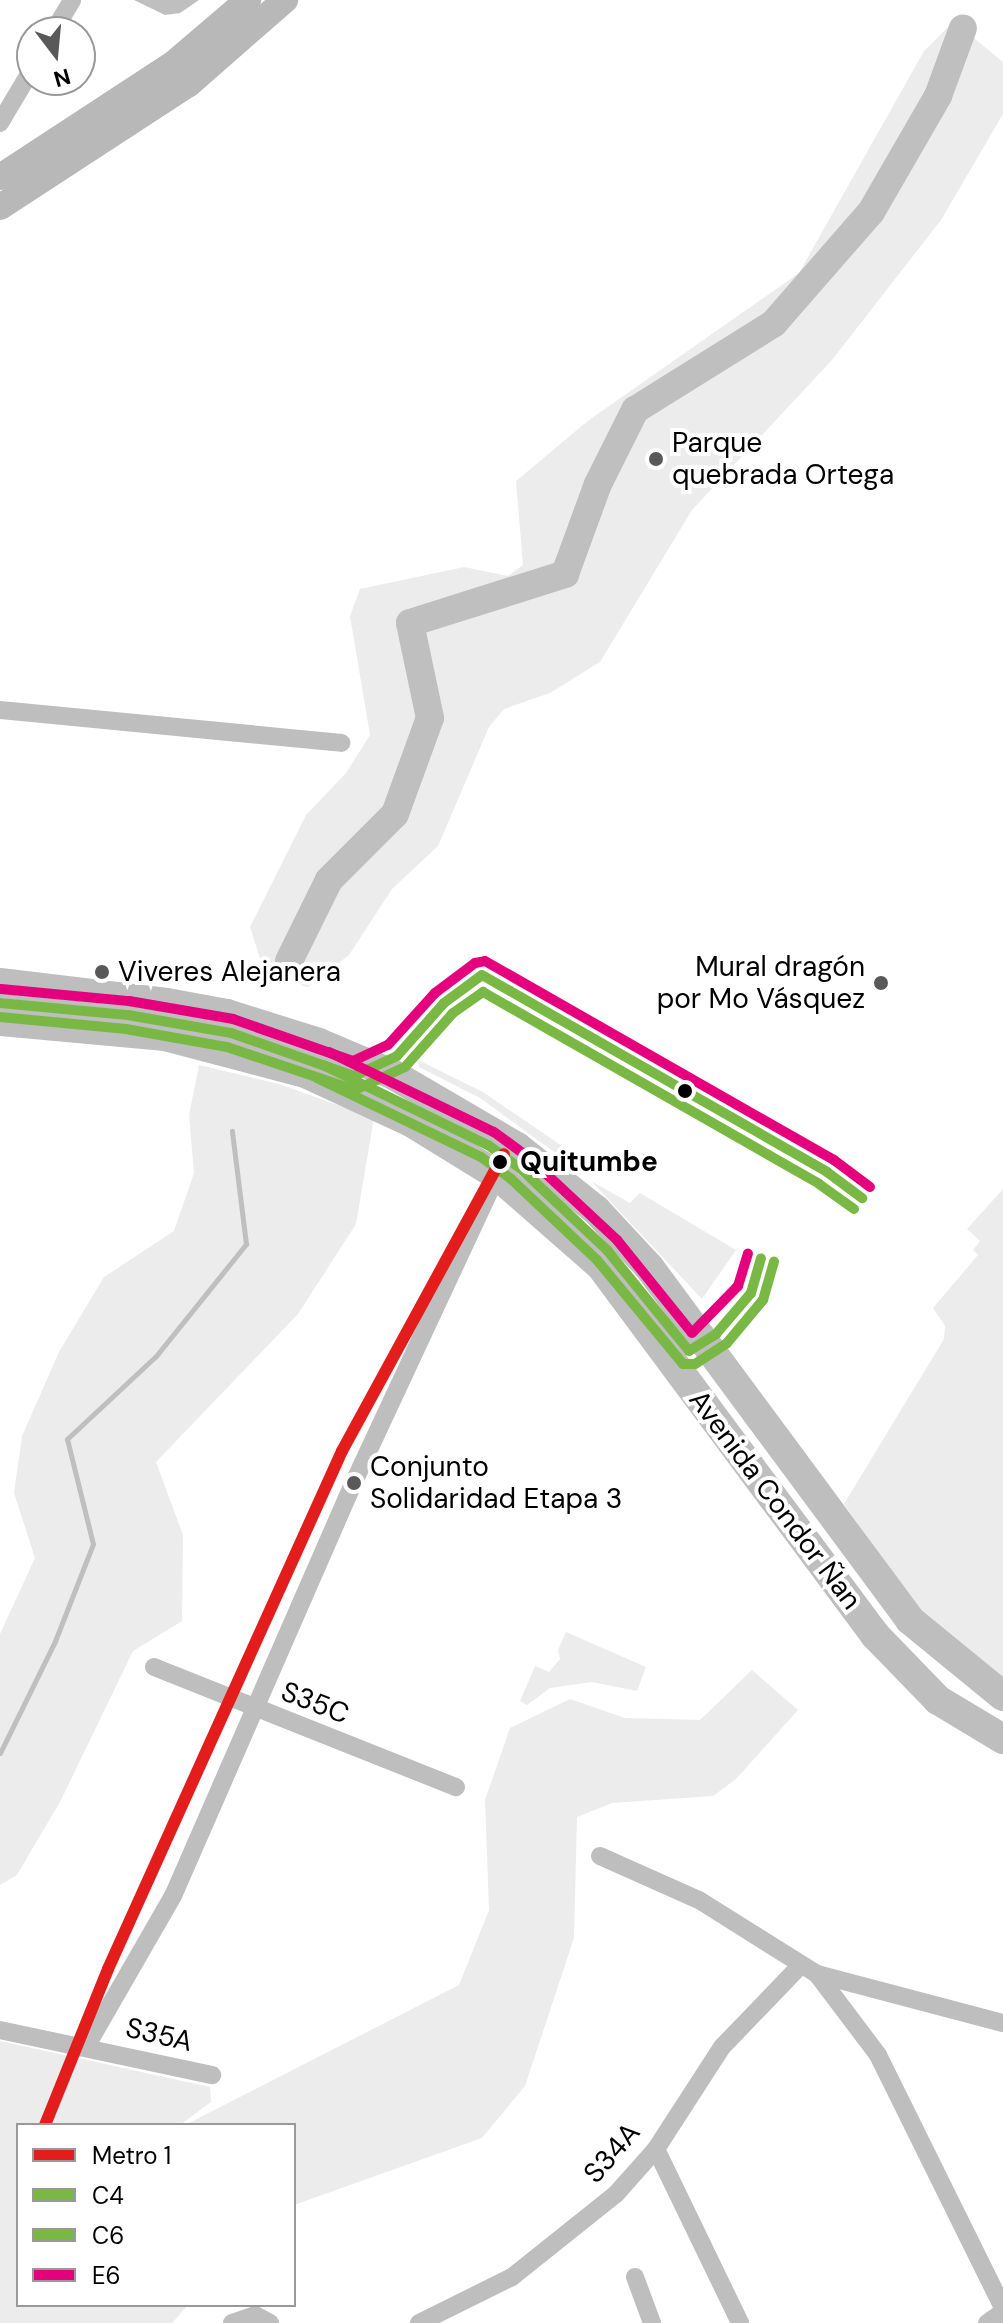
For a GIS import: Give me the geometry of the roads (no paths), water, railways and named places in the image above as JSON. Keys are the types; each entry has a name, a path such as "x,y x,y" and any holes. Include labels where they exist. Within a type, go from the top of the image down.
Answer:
{"main road":[{"path":"4,186 173,64 248,0"},
{"path":"4,186 189,84 285,0"},
{"name":"Avenida Condor Ñan","path":"0,983 167,1003 306,1039 392,1074 517,1147 596,1210 649,1267 910,1620 1003,1696"},
{"name":"Avenida Condor Ñan","path":"0,1021 165,1036 305,1073 411,1122 497,1175 601,1266 875,1635 938,1700 1003,1739"}],"street":[{"path":"0,123 16,96"},
{"path":"0,710 341,743"},
{"path":"86,2047 161,1921 252,1709 497,1175"},
{"name":"S35C","path":"154,1667 252,1709 456,1787"},
{"path":"600,1856 699,1900 808,1970 1003,2023"},
{"path":"808,1970 878,2055 1003,2310 987,2323"},
{"name":"S34A","path":"419,2323 442,2320 512,2277 579,2229 656,2149 722,2047 808,1970"},
{"name":"S35A","path":"0,2030 212,2075"},
{"path":"656,2149 740,2323"},
{"path":"635,2277 652,2323"},
{"path":"232,2323 255,2315 270,2323"}],"waterway":[{"path":"289,961 329,880 395,814 430,718 410,623 565,574 598,484 635,410 774,323 871,212 938,96 963,28"},
{"path":"0,1753 55,1641 93,1544 67,1439 156,1356 246,1244 232,1131"}],"metro line":[{"name":"1","path":"46,2123 108,1969 342,1451 504,1154"}],"place":[{"name":"Parque quebrada Ortega","path":"656,459"},
{"name":"Viveres Alejanera","path":"102,972"},
{"name":"Mural dragón por Mo Vásquez","path":"881,983"},
{"name":"Quitumbe","path":"500,1162"},
{"name":"Conjunto Solidaridad Etapa 3","path":"354,1483"}]}
